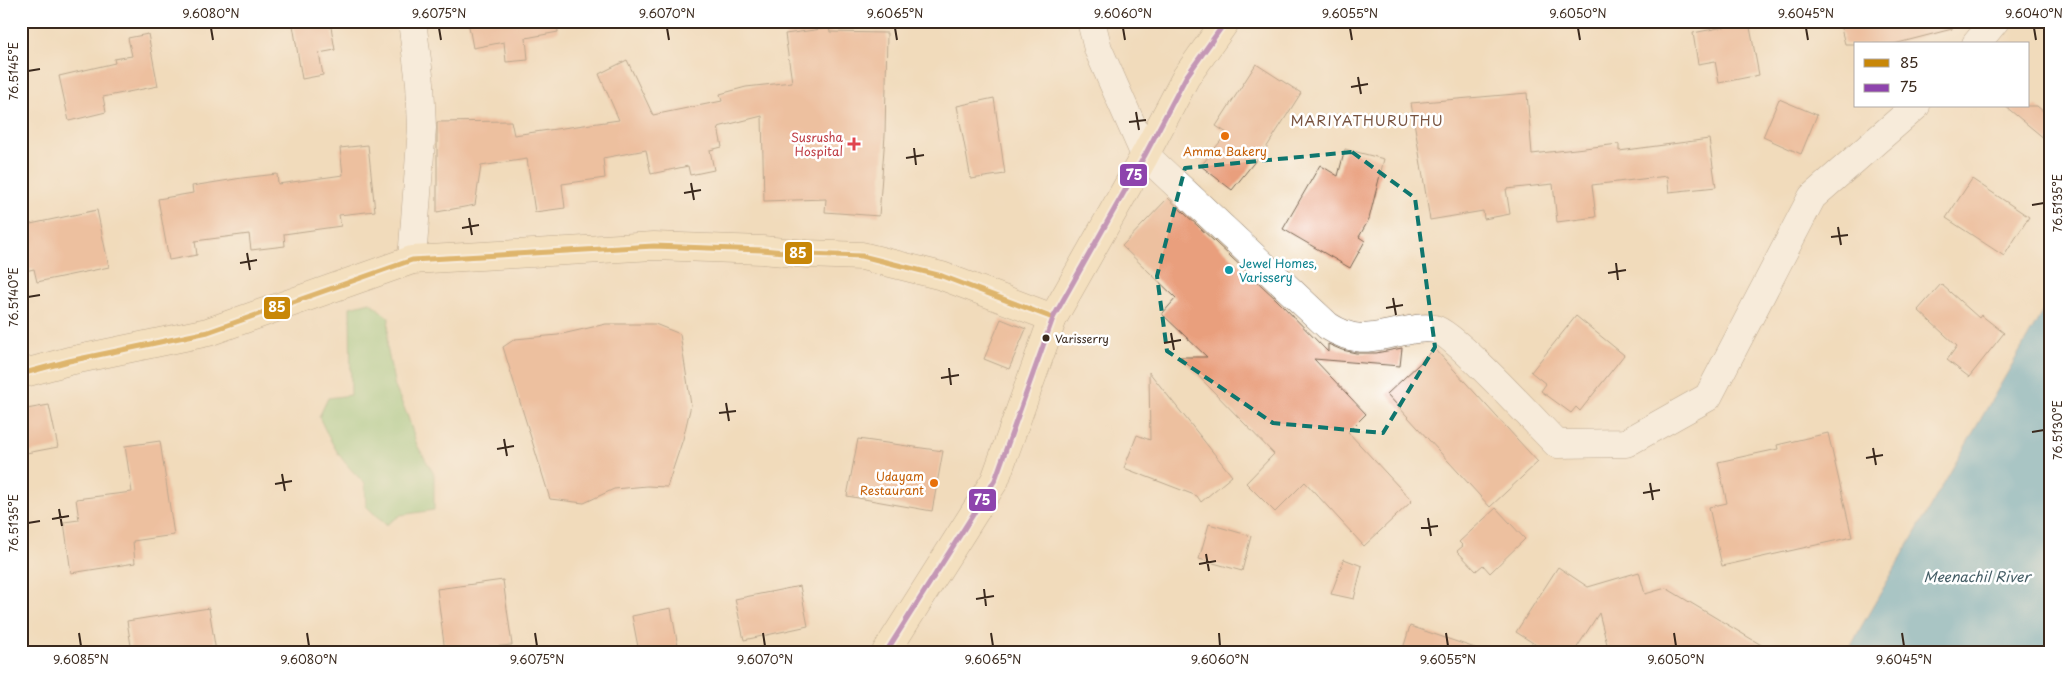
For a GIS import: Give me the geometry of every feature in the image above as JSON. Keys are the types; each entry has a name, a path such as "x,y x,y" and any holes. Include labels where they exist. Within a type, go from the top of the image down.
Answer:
{"main road":[{"path":"886,652 995,480 1053,318 1145,156 1186,76 1226,21"},
{"path":"21,374 69,361 208,332 412,260 654,246 862,256 942,276 1053,318"}],"street":[{"path":"412,21 420,83 422,128 412,260"},
{"path":"1091,21 1098,48 1145,156 1328,326 1340,334 1351,338 1364,339 1423,327 1438,329 1460,346 1557,444 1626,442 1708,396 1812,197 1914,108"},
{"path":"1978,42 1995,21"}],"highlighted area":[{"path":"1352,152 1415,198 1435,347 1383,433 1273,423 1167,351 1157,276 1185,168"}],"green space":[{"path":"370,302 389,318 387,347 395,387 408,417 417,445 434,474 434,510 401,515 386,525 366,506 365,483 338,453 319,417 328,398 351,395 350,307"}],"water":[{"name":"Meenachil River","path":"2051,297 2051,652 1848,652 1861,627"}],"building":[{"path":"312,21 330,21 335,50 319,53 323,75 302,79 293,25"},
{"path":"468,21 557,21 558,32 526,38 528,60 506,62 504,42 473,48"},
{"path":"1839,21 1951,21 1952,29 1902,42 1854,42 1854,44 1845,44"},
{"path":"1749,22 1759,75 1719,83 1715,61 1698,64 1693,33"},
{"path":"829,28 830,32 887,33 885,135 879,216 825,212 826,199 764,201 762,116 718,127 722,147 710,150 714,170 690,175 688,166 651,174 646,150 603,158 605,178 562,184 565,208 535,212 527,159 481,166 475,205 437,212 437,122 511,121 514,135 619,120 599,74 627,60 653,115 722,101 720,94 746,87 792,82 785,34"},
{"path":"148,34 158,86 103,97 106,112 69,121 59,76 115,63 114,59 132,56 128,38"},
{"path":"1256,64 1301,93 1261,156 1232,190 1201,166 1227,133 1216,126"},
{"path":"1527,93 1532,154 1619,144 1619,151 1709,139 1716,187 1669,192 1667,176 1592,185 1596,217 1557,222 1553,184 1506,189 1510,214 1484,219 1483,211 1430,220 1411,103"},
{"path":"994,98 1005,174 971,179 957,106"},
{"path":"1779,99 1817,115 1801,154 1763,137"},
{"path":"2030,106 2037,106 2051,118 2051,144 2007,108 2030,108"},
{"path":"368,145 375,211 339,215 341,226 284,234 285,246 251,250 249,234 195,241 197,255 169,260 158,199 193,193 192,186 242,178 277,174 278,184 343,175 340,148"},
{"path":"1345,149 1384,159 1369,219 1359,237 1365,241 1350,268 1283,229 1320,165 1338,176"},
{"path":"1972,179 2029,217 2004,256 1946,218"},
{"path":"1168,198 1277,300 1328,352 1328,344 1356,353 1376,353 1402,348 1400,366 1314,359 1366,414 1348,432 1412,501 1364,546 1305,482 1275,512 1246,483 1274,454 1180,357 1207,357 1162,314 1176,298 1122,246"},
{"path":"97,210 109,267 37,282 34,269 21,272 21,226"},
{"path":"1941,284 1979,318 1981,315 2004,333 1969,377 1947,360 1957,346 1918,310"},
{"path":"1576,316 1624,355 1580,411 1576,407 1571,413 1541,391 1546,384 1531,372"},
{"path":"1001,319 1026,329 1009,369 984,359"},
{"path":"606,324 655,324 680,334 691,405 683,439 667,487 647,486 614,489 584,503 550,499 503,347 515,339 558,335"},
{"path":"1435,349 1538,462 1490,507 1387,394"},
{"path":"1149,372 1232,476 1201,502 1197,496 1124,468 1137,435 1150,440"},
{"path":"49,405 58,447 21,454 21,410"},
{"path":"1828,433 1852,537 1722,566 1709,507 1727,503 1718,462 1778,449 1777,445"},
{"path":"858,439 943,451 932,511 847,496"},
{"path":"160,441 174,535 133,541 135,563 71,573 64,522 79,520 76,499 132,492 125,446"},
{"path":"1496,508 1525,539 1490,573 1483,565 1476,571 1457,551 1463,546 1459,542"},
{"path":"1209,524 1251,536 1242,571 1199,559"},
{"path":"1344,559 1362,566 1354,599 1331,594"},
{"path":"1558,567 1588,587 1639,572 1645,594 1666,588 1773,652 1609,652 1599,613 1574,652 1547,652 1516,632"},
{"path":"503,580 512,645 445,652 437,589"},
{"path":"800,586 808,626 744,640 735,599"},
{"path":"209,608 216,652 132,652 127,621"},
{"path":"671,608 679,652 639,652 632,616"},
{"path":"1410,626 1475,648 1474,652 1402,652"}],"transit line":[{"name":"75","path":"886,652 995,480 1053,318 1145,155 1186,77 1226,21"},
{"name":"85","path":"21,374 69,361 208,332 412,260 654,246 862,256 942,276 1053,318"}],"place":[{"name":"Amma Bakery","path":"1225,136"},
{"name":"Susrusha Hospital","path":"854,144"},
{"name":"Jewel Homes, Varissery","path":"1229,270"},
{"name":"Varisserry","path":"1046,338"},
{"name":"Udayam Restaurant","path":"934,483"}],"district":[{"name":"MARIYATHURUTHU","path":"1367,120"}]}
